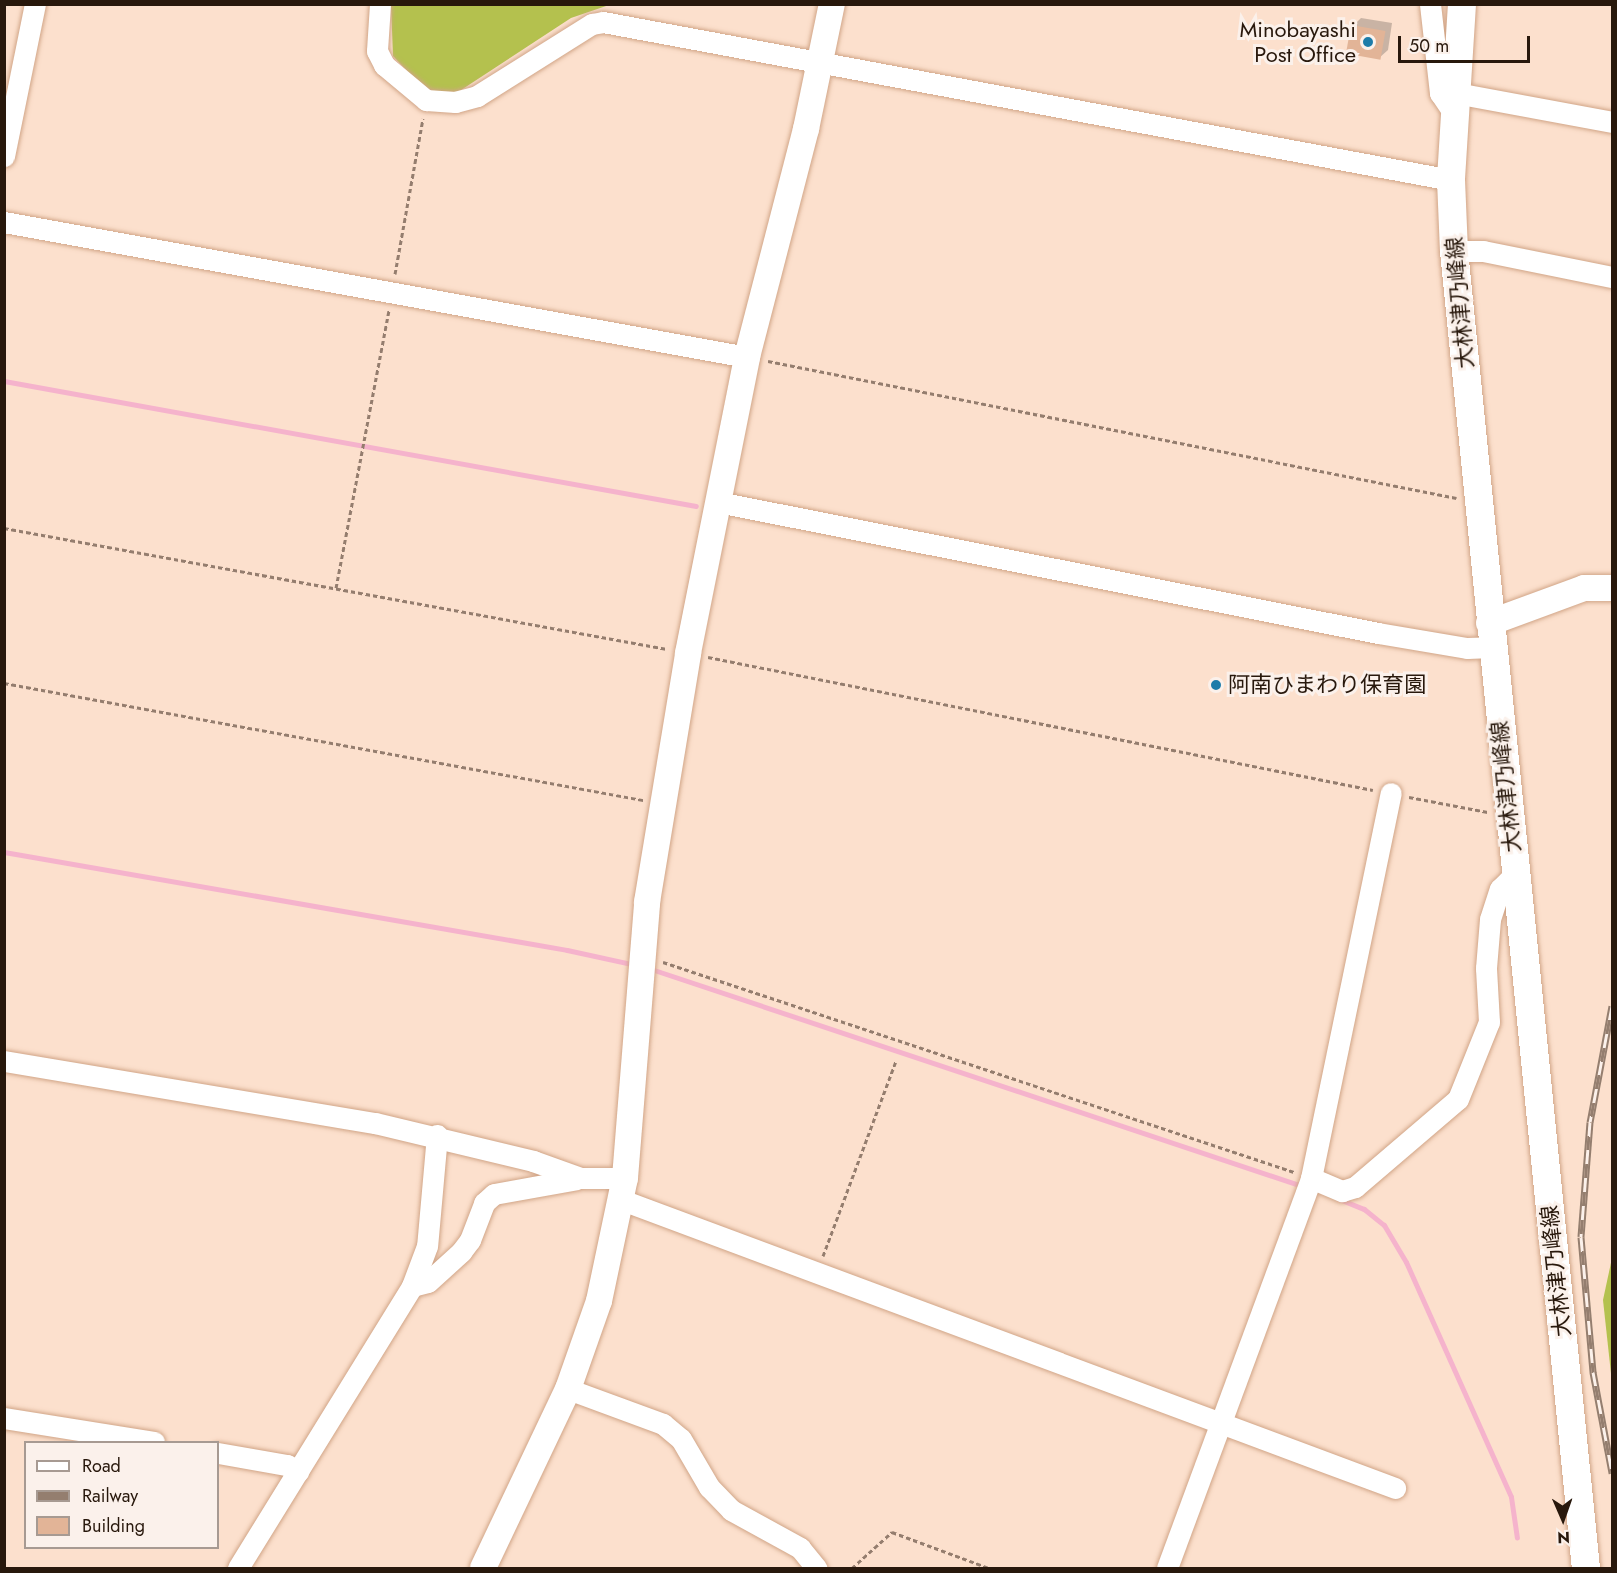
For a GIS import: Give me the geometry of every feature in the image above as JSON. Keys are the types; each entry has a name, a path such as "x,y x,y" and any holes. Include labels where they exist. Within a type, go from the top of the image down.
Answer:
{"main road":[{"name":"大林津乃峰線","path":"1461,4 1451,180 1454,251 1586,1569"}],"street":[{"path":"4,156 35,4"},
{"path":"380,4 377,51 384,65 426,100 454,102 477,96 592,24 603,22 821,61 1176,131 1451,180"},
{"path":"483,1569 568,1389 599,1301 623,1189 641,955 662,804 688,653 747,357 821,61 832,4"},
{"path":"1430,4 1440,93 1455,104 1612,122"},
{"path":"4,222 747,357"},
{"path":"1454,251 1483,251 1612,276"},
{"path":"718,502 1378,633 1467,648 1584,588 1612,588"},
{"path":"1167,1569 1309,1184 1391,793"},
{"path":"1309,1184 1342,1191 1355,1187 1458,1099 1489,1022 1486,968 1490,919 1500,889 1515,874"},
{"path":"4,1061 437,1135 623,1189 817,1272 1395,1488"},
{"path":"238,1569 420,1272 427,1246 437,1135"},
{"path":"412,1286 428,1282 461,1252 470,1240 484,1203 494,1194 581,1178"},
{"path":"568,1389 663,1424 681,1439 708,1487 731,1510 800,1548 816,1569"},
{"path":"4,1418 142,1441"},
{"path":"219,1453 287,1465 298,1471"}],"path":[{"path":"336,588 426,100"},
{"path":"747,357 1449,496 1479,498"},
{"path":"4,528 688,653 1485,812 1509,812"},
{"path":"4,683 662,804"},
{"path":"641,955 1309,1184"},
{"path":"817,1272 896,1061"},
{"path":"852,1569 892,1532 989,1569"}],"green space":[{"path":"391,5 609,5 571,18 452,96 425,90 393,56"},
{"path":"1612,1258 1612,1383 1603,1300"}],"building":[{"path":"1351,25 1385,31 1380,60 1346,54"}],"waterway":[{"path":"4,381 696,506"},
{"path":"4,852 567,950 636,965"},
{"path":"648,968 1302,1186"},
{"path":"1339,1199 1364,1209 1384,1225 1406,1262 1511,1497 1517,1538"}],"railway":[{"path":"1612,1006 1590,1122 1581,1237 1593,1372 1612,1473"}],"place":[{"name":"Minobayashi Post Office","path":"1368,42"},
{"name":"阿南ひまわり保育園","path":"1216,685"}]}
